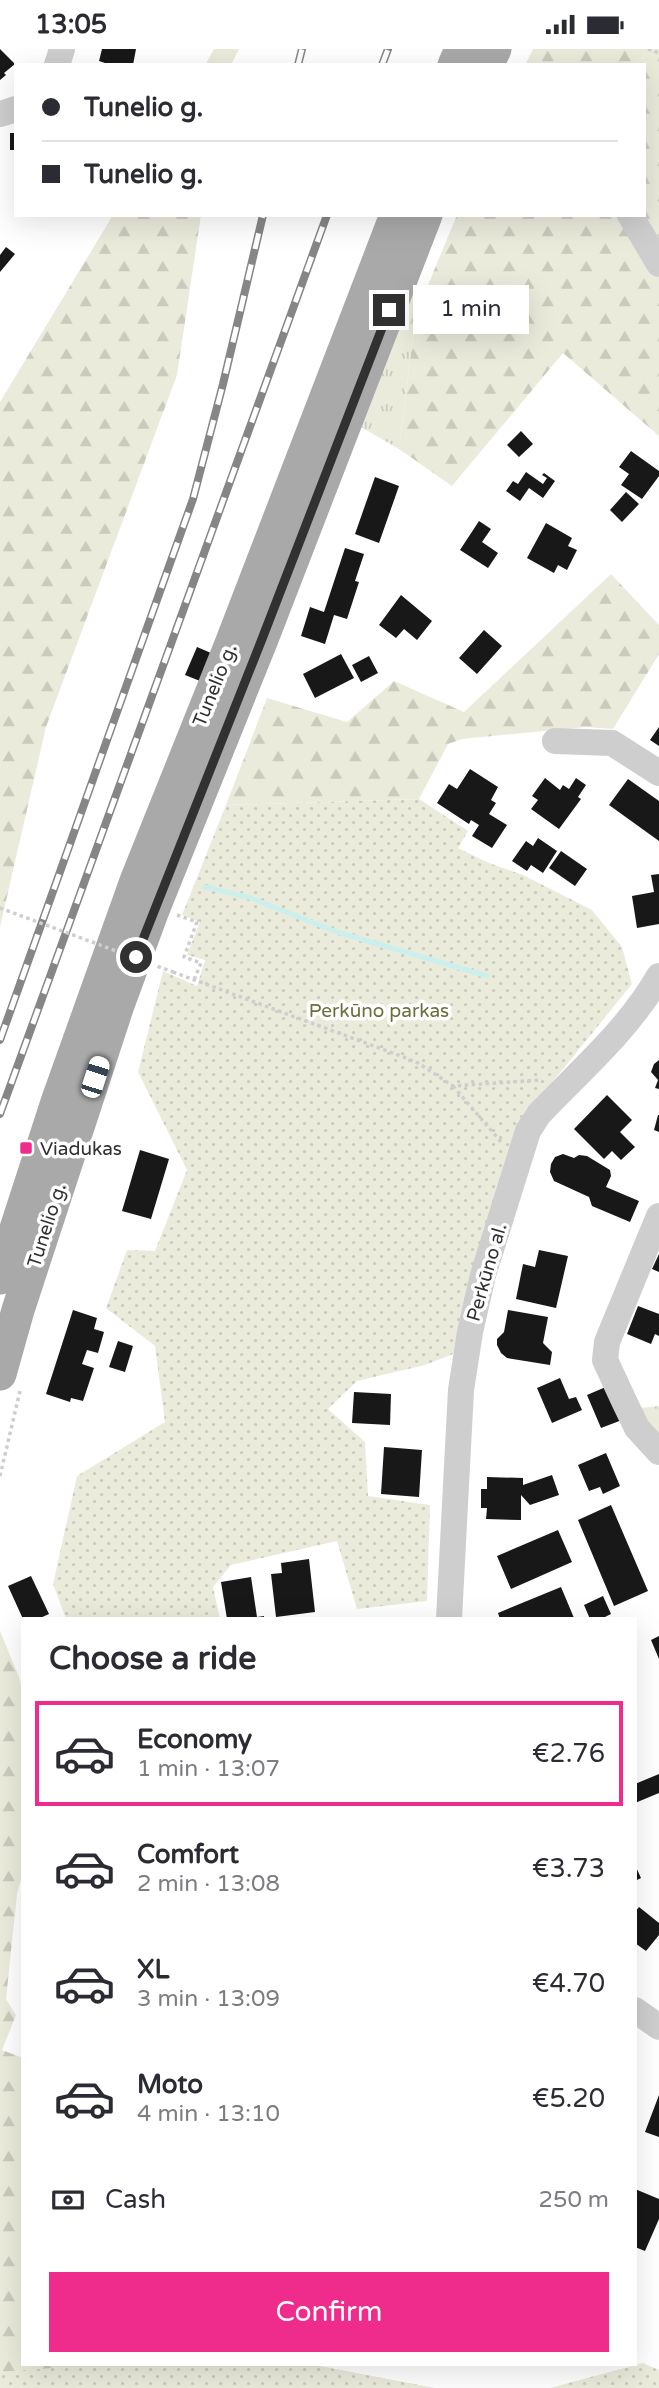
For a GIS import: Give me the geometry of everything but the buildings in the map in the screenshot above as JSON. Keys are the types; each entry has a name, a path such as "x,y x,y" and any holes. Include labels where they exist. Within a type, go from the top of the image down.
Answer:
{"main road":[{"name":"Tunelio g.","path":"0,1278 57,1103 136,881 236,631 395,217"},
{"name":"Tunelio g.","path":"11,1377 31,1269 118,1005 148,922 267,627 425,217"}],"street":[{"path":"631,217 659,264"},
{"path":"555,741 612,743 659,772"},
{"name":"Perkūno al.","path":"449,1617 462,1378 483,1275 528,1131 539,1114 628,1022 647,998 659,976"},
{"path":"659,1216 607,1342 605,1360 637,1428 659,1453"},
{"path":"637,2011 659,2027"}],"path":[{"path":"648,49 659,53"},
{"path":"0,908 418,1063 453,1086 519,1163"},
{"path":"171,926 175,914 197,922 184,957 201,963 194,980"},
{"path":"154,971 158,960"},
{"path":"453,1086 573,1078"},
{"path":"0,1476 11,1377"}],"green space":[{"path":"214,49 239,49 232,63 206,63"},
{"path":"533,49 659,49 659,436 563,353 452,486 399,449 416,314 456,217 646,217 646,63 526,63"},
{"path":"112,217 201,217 177,375 46,727 0,927 0,402"},
{"path":"416,279 416,314 399,449 361,427"},
{"path":"611,574 659,625 659,654 613,729 586,727 462,739 448,744 419,799 226,805 267,698 347,722 394,681 464,712"},
{"name":"Perkūno parkas","path":"419,799 468,831 458,848 523,875 592,910 622,947 632,984 521,1121 453,1354 425,1365 357,1381 328,1409 365,1442 368,1496 430,1505 427,1601 357,1609 337,1541 231,1565 213,1587 220,1617 65,1617 53,1584 77,1476 165,1422 155,1346 106,1308 127,1250 155,1251 187,1170 138,1072 163,971 197,986 205,960 187,955 200,922 182,915 226,805"},
{"path":"659,1406 659,1438 639,1408"},
{"path":"0,1631 21,1686 21,1879 17,1894 6,1999 16,2015 2,2050 21,2057 21,2366 319,2366 434,2388 0,2388"},
{"path":"643,2363 659,2370 659,2388 550,2388 637,2366"},
{"path":"81,2366 319,2366 434,2388 0,2388 0,2372"}],"waterway":[{"path":"205,887 248,897 337,932 487,976"}],"railway":[{"path":"298,63 302,49"},
{"path":"383,63 388,49"},
{"path":"0,1040 193,499 263,217"},
{"path":"0,1114 326,217"}],"place":[{"name":"Viadukas","path":"26,1148"}],"route":[{"path":"136,957 389,310"}]}
